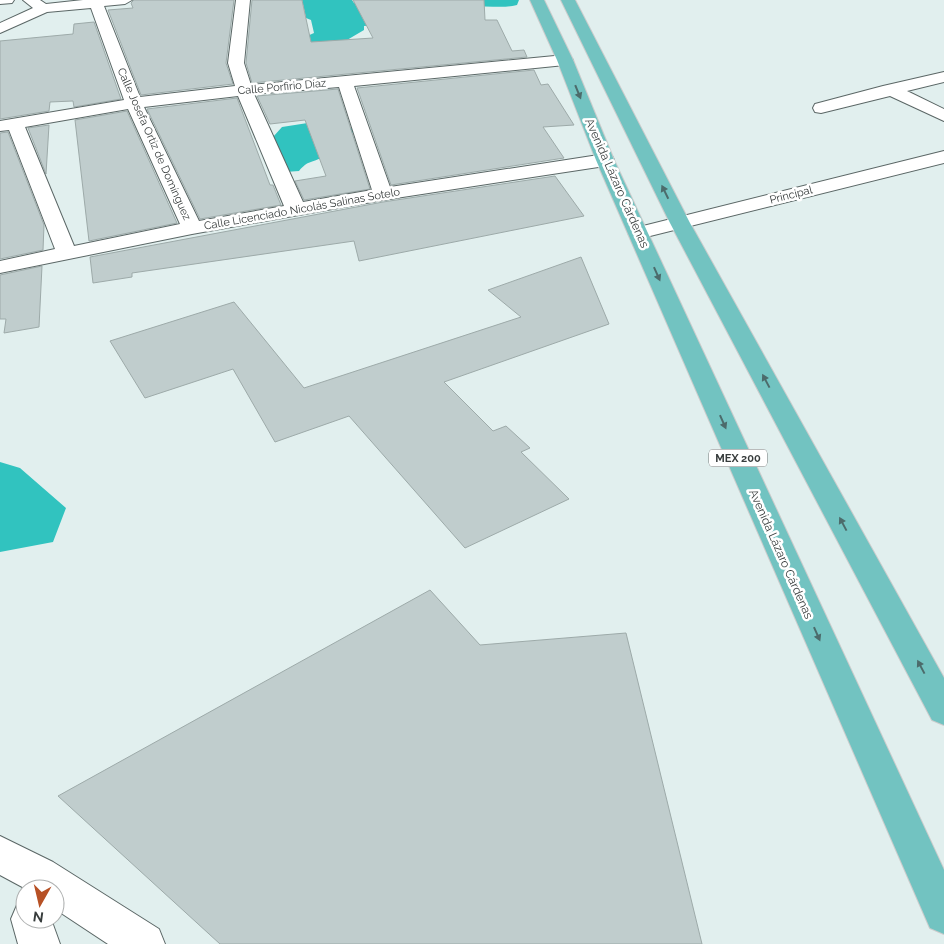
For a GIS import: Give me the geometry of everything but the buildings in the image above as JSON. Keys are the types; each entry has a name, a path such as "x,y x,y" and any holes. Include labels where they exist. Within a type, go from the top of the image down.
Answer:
{"main road":[{"name":"Avenida Lázaro Cárdenas","path":"537,0 638,233 944,914"},
{"path":"568,0 680,223 944,710"}],"street":[{"path":"0,0 7,0"},
{"path":"30,0 44,8"},
{"path":"0,29 44,8 125,0"},
{"path":"243,0 236,63 244,90 296,210"},
{"name":"Calle Josefa Ortiz de Domínguez","path":"96,3 134,104 192,228"},
{"name":"Calle Porfirio Díaz","path":"7,124 134,104 244,90 346,82 564,60"},
{"path":"821,108 889,89 944,77"},
{"path":"346,82 383,194"},
{"path":"889,89 944,116"},
{"path":"7,124 67,253"},
{"name":"Principal","path":"638,233 944,157"},
{"name":"Calle Licenciado Nicolás Salinas Sotelo","path":"0,267 192,228 383,194 606,160"},
{"path":"0,854 33,879"},
{"path":"65,898 144,944"},
{"path":"34,929 39,944"}],"shaded area":[{"path":"302,0 352,0 354,3 389,0 519,0 517,5 512,6 475,7 406,21 364,26 364,30 347,40 305,43 305,37 314,33 311,20 306,18"},
{"path":"314,122 316,132 355,128 345,141 328,154 308,163 299,171 285,172 273,137 282,127"},
{"path":"0,462 20,468 66,508 53,542 0,552"}]}
